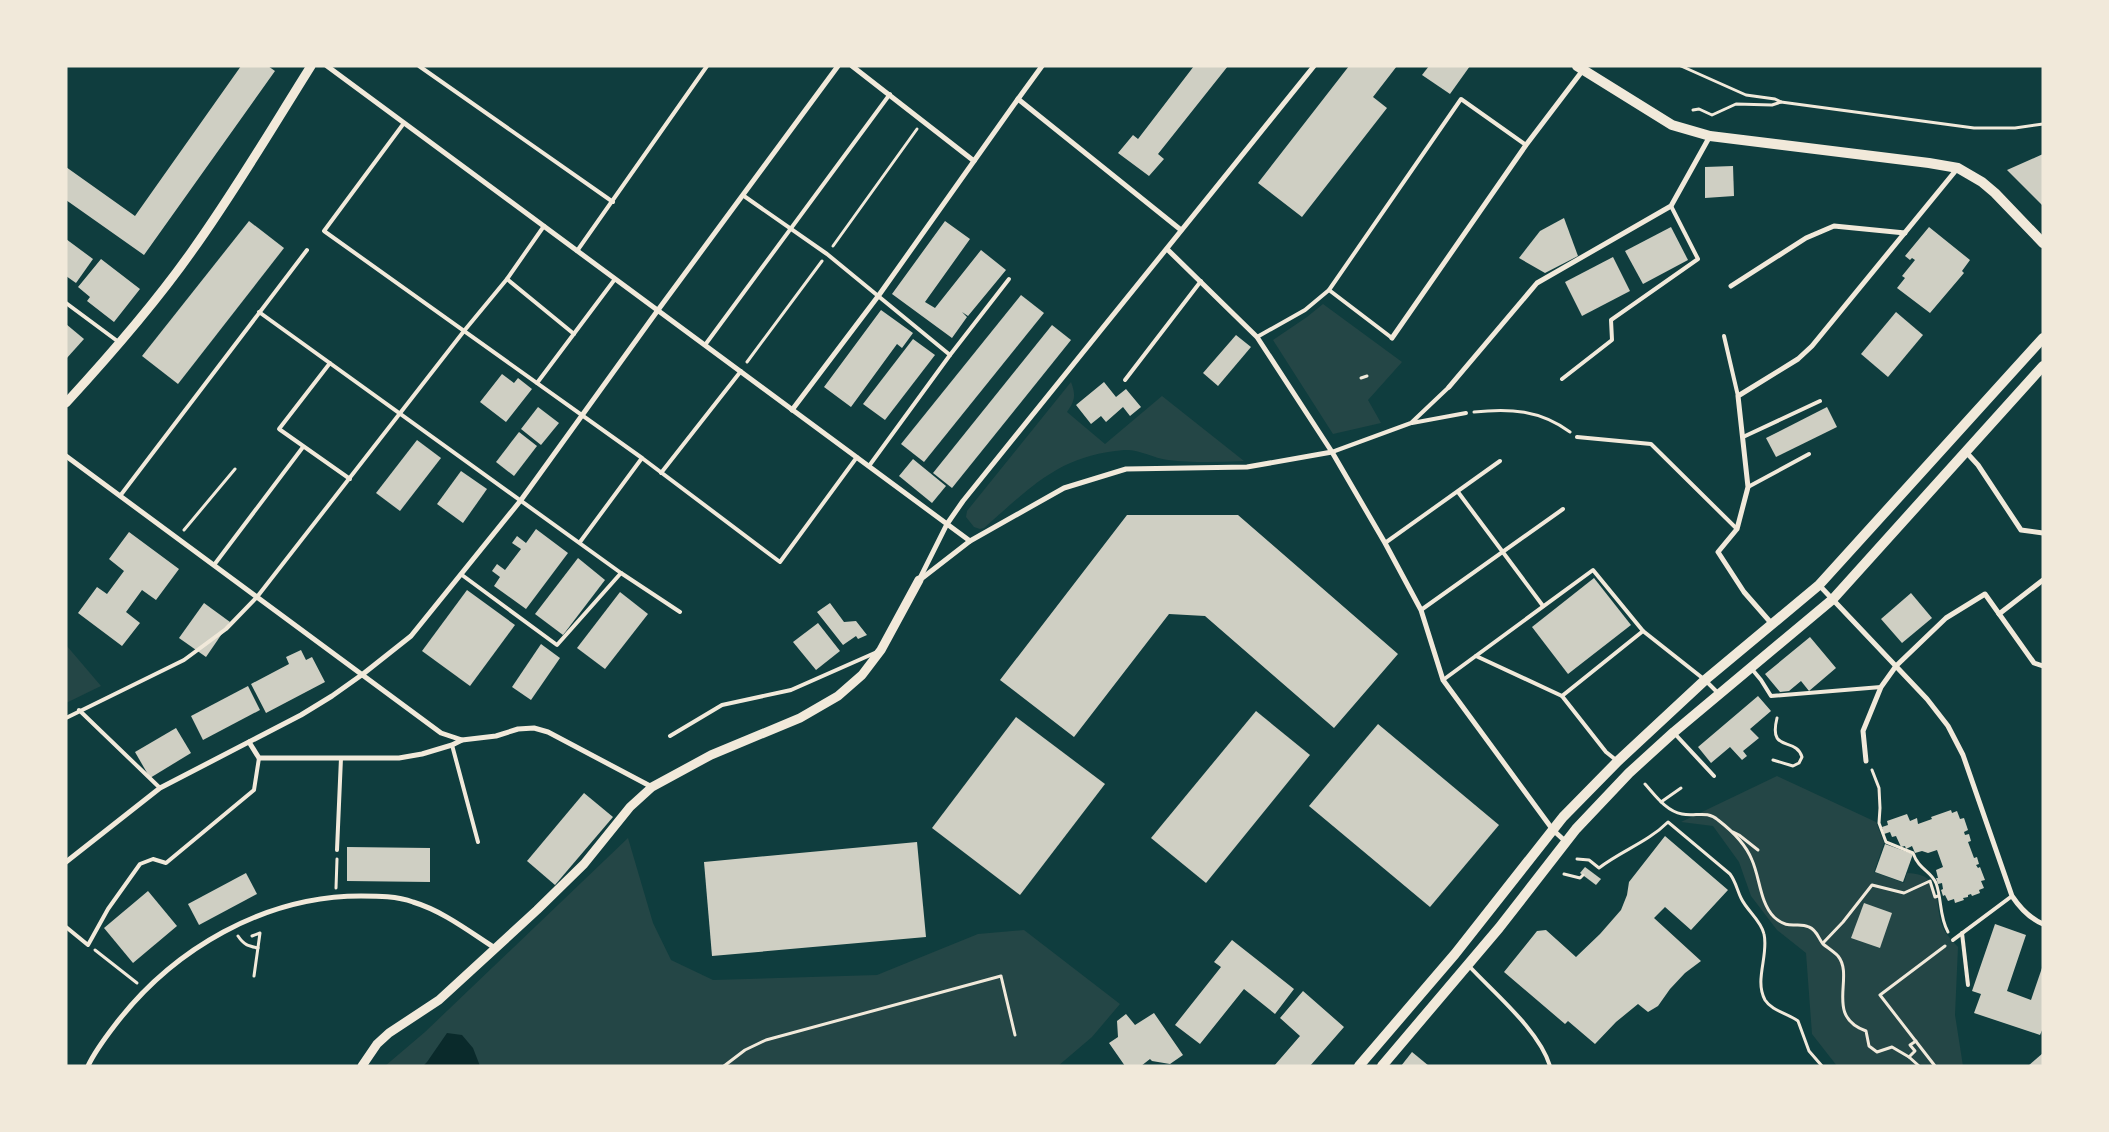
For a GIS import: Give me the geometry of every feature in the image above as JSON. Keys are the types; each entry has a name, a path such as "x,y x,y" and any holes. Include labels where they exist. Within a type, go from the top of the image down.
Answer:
{"main road":[{"path":"1580,68 1672,125 1710,136 1958,168 1995,193 2043,243"},
{"path":"1359,1066 1455,954 1562,818 1618,761 1705,680 1819,585 2043,338"},
{"path":"1382,1066 1499,928 1565,841 1629,773 1718,694 1832,599 2043,366"}],"street":[{"path":"66,402 120,343 167,285 227,202 311,66"},
{"path":"327,66 970,540"},
{"path":"66,862 160,788 301,715 363,674 411,636 521,500 581,415 838,66"},
{"path":"852,66 974,161"},
{"path":"792,410 878,295 1042,66"},
{"path":"362,1066 378,1044 389,1033 439,1000 496,949 584,864 630,807 652,787 711,755 800,718 830,700 862,674 881,650 947,524 988,470 1314,66"},
{"path":"1392,338 1580,68"},
{"path":"1018,99 1181,230"},
{"path":"1449,387 1537,283 1671,206 1710,136"},
{"path":"1772,624 1744,592 1718,552 1737,529 1748,487 1738,396 1798,359 1812,346 1958,168"},
{"path":"1731,286 1806,238 1834,226 1905,233"},
{"path":"1167,249 1257,337 1332,452 1385,543 1421,610 1443,680 1553,830 1565,841"},
{"path":"919,580 970,540 1064,488 1126,469 1247,467 1332,452"},
{"path":"1966,452 1978,465 2021,530 2043,533"},
{"path":"66,456 442,733 462,740"},
{"path":"1999,614 2043,580"},
{"path":"1819,585 1896,666 1948,726 1963,755 2012,896 2021,909 2035,921 2043,924"},
{"path":"1866,761 1863,731 1881,687 1896,666 1946,618 1985,594 2034,663 2043,666"},
{"path":"249,742 259,758 399,758 452,746 462,740 496,736 518,729 534,728 548,732 652,787"},
{"path":"88,1066 93,1054 144,990 172,966 232,927 266,912 300,902 335,896 378,896 413,901 446,917 496,949"}],"lane":[{"path":"419,66 612,202"},
{"path":"578,251 708,66"},
{"path":"704,345 890,94"},
{"path":"1257,337 1305,310 1328,290 1461,99 1526,145"},
{"path":"404,123 324,231 642,458 780,562 857,457"},
{"path":"744,196 791,228 878,295 950,355"},
{"path":"1562,379 1612,340 1611,320 1698,259 1671,206"},
{"path":"66,718 184,660 226,629 257,597 464,330 507,279 544,226"},
{"path":"120,496 307,250"},
{"path":"507,279 574,334"},
{"path":"537,383 615,279"},
{"path":"869,466 950,355 1009,279"},
{"path":"1124,380 1202,282"},
{"path":"1328,290 1392,338"},
{"path":"66,303 120,343"},
{"path":"259,312 621,573 680,612"},
{"path":"1724,336 1738,396"},
{"path":"330,363 279,429 350,479"},
{"path":"661,473 740,371"},
{"path":"1411,423 1449,387"},
{"path":"1743,438 1820,401"},
{"path":"1332,452 1411,423 1466,413"},
{"path":"1577,437 1651,444 1737,529"},
{"path":"214,565 303,447"},
{"path":"1748,487 1809,454"},
{"path":"580,542 642,458"},
{"path":"1385,543 1500,461"},
{"path":"1458,492 1543,606"},
{"path":"1421,610 1562,509"},
{"path":"1443,680 1593,570 1643,631 1705,680 1718,694"},
{"path":"462,575 557,645 621,573"},
{"path":"1562,696 1643,631"},
{"path":"670,736 722,705 791,690 881,650"},
{"path":"1476,656 1562,696 1606,752 1618,761"},
{"path":"1750,668 1761,680 1771,696 1881,687"},
{"path":"79,710 160,788"},
{"path":"1674,732 1714,776"},
{"path":"452,746 478,842"},
{"path":"66,927 88,945 108,909 140,864 152,859 166,863 254,790 259,758"},
{"path":"337,850 341,758"},
{"path":"1953,940 2012,896"},
{"path":"1962,933 1968,985"},
{"path":"1468,965 1534,1035 1546,1052 1550,1066"}],"path":[{"path":"1681,66 1729,88 1781,102 1974,128 2015,128 2043,124"},
{"path":"1693,110 1699,109 1712,115 1736,104 1772,105 1781,102"},
{"path":"1361,378 1367,376"},
{"path":"1466,413 1501,409 1545,417 1556,421 1577,437"},
{"path":"177,538 235,469"},
{"path":"1772,760 1793,766 1799,763 1802,757 1800,752 1781,742 1776,737 1774,730 1777,718"},
{"path":"1866,761 1872,768 1878,788 1880,808 1878,823 1886,842 1913,852 1916,863 1934,880 1944,924 1953,940 1880,994 1935,1066"},
{"path":"1644,784 1661,802 1680,814 1709,814 1718,819 1730,831 1744,846 1752,860 1768,909 1775,918 1790,926 1808,926 1816,931 1823,943 1840,958 1843,972 1841,992 1844,1010 1854,1027 1866,1031 1869,1046 1877,1052 1892,1047 1909,1057 1919,1066"},
{"path":"1661,802 1681,788"},
{"path":"1577,859 1589,860 1599,868 1609,860 1652,836 1668,822 1730,874 1735,881 1741,899 1764,932 1765,943 1761,991 1766,1001 1774,1009 1798,1020 1808,1051 1822,1066"},
{"path":"1730,831 1740,835 1758,850"},
{"path":"335,896 337,850"},
{"path":"1564,874 1580,878 1583,875"},
{"path":"1823,943 1843,922 1872,885 1904,893 1930,881 1935,896 1938,896"},
{"path":"232,927 242,943 258,948"},
{"path":"252,936 260,933 254,976"},
{"path":"88,945 144,990"},
{"path":"724,1066 750,1047 766,1040 1001,976 1016,1035"},
{"path":"1909,1057 1915,1052 1910,1045 1916,1041"}],"shaded area":[{"path":"1323,304 1402,362 1368,400 1381,423 1333,434 1273,340"},
{"path":"1071,382 1074,398 1067,412 1105,444 1162,396 1244,461 1177,461 1130,450 1101,453 1063,466 1031,487 984,528 974,527 966,517 967,511"},
{"path":"66,645 101,686 66,703"},
{"path":"1777,776 1876,822 1884,843 1874,872 1904,883 1907,873 1919,874 1932,883 1937,897 1943,928 1958,947 1955,1015 1963,1066 1837,1066 1812,1034 1806,953 1777,930 1751,896 1739,862 1713,826 1681,822"},
{"path":"628,838 653,923 671,960 713,980 877,975 978,934 1024,930 1120,1004 1092,1037 1058,1066 385,1066 425,1032"},
{"path":"447,1033 462,1035 473,1048 480,1066 423,1066"}],"building":[{"path":"241,66 268,66 275,71 144,255 66,200 66,167 135,216"},
{"path":"1194,66 1228,66 1158,154 1164,159 1149,176 1118,153 1133,135 1138,139"},
{"path":"1349,66 1397,66 1373,97 1387,108 1302,217 1258,183"},
{"path":"1429,66 1470,66 1450,94 1422,75"},
{"path":"2043,154 2043,206 2007,170"},
{"path":"1733,166 1734,196 1705,198 1705,167"},
{"path":"1564,218 1578,256 1545,273 1519,258 1540,231"},
{"path":"249,221 284,248 178,384 142,356"},
{"path":"945,221 970,239 925,302 935,308 981,250 1006,270 968,316 962,312 967,317 952,338 892,294"},
{"path":"1671,227 1688,260 1643,284 1625,251"},
{"path":"1929,227 1970,260 1962,271 1964,273 1930,313 1897,288 1905,278 1902,276 1915,260 1912,258 1910,260 1905,256"},
{"path":"66,239 93,259 76,283 66,276"},
{"path":"1613,257 1630,291 1582,316 1565,282"},
{"path":"101,259 140,289 114,322 87,301 90,297 78,287"},
{"path":"1021,295 1044,313 924,462 901,444"},
{"path":"881,310 913,333 902,348 897,344 851,407 824,387"},
{"path":"1896,312 1923,335 1888,377 1861,354"},
{"path":"66,324 84,339 66,359"},
{"path":"1052,325 1071,340 952,488 933,473"},
{"path":"1236,335 1251,347 1218,386 1203,373"},
{"path":"913,339 935,355 885,420 863,404"},
{"path":"502,374 514,383 518,378 532,389 506,422 480,402"},
{"path":"1104,382 1116,397 1126,389 1141,407 1130,416 1123,407 1106,422 1101,416 1091,424 1076,405"},
{"path":"538,407 559,423 541,445 521,429"},
{"path":"1827,407 1837,427 1776,457 1766,438"},
{"path":"519,432 537,446 514,476 496,462"},
{"path":"417,440 441,458 400,511 376,493"},
{"path":"913,459 946,486 932,503 899,476"},
{"path":"461,471 487,489 463,523 437,504"},
{"path":"1127,515 1238,515 1398,654 1334,728 1205,616 1169,614 1074,737 1000,680"},
{"path":"536,529 568,553 526,609 494,586 500,577 492,571 497,564 505,570 521,549 512,543 517,536 526,543"},
{"path":"129,532 179,569 156,600 142,590 126,612 140,623 122,646 78,613 97,587 107,594 124,571 109,559"},
{"path":"578,558 605,580 563,635 535,614"},
{"path":"1594,578 1631,625 1568,674 1532,627"},
{"path":"467,590 515,625 470,686 422,651"},
{"path":"620,592 648,614 605,669 577,648"},
{"path":"1911,593 1932,618 1902,643 1881,619"},
{"path":"204,603 230,622 206,657 179,638"},
{"path":"830,603 844,622 856,621 867,635 858,639 856,636 843,645 817,612"},
{"path":"818,623 840,651 816,670 793,642"},
{"path":"1810,637 1836,668 1809,691 1801,681 1789,691 1780,692 1765,674"},
{"path":"541,644 560,658 531,700 512,687"},
{"path":"301,650 306,660 312,657 325,682 266,713 251,684 289,664 286,657"},
{"path":"248,686 260,710 203,740 191,716"},
{"path":"1758,696 1771,711 1750,729 1759,738 1743,751 1747,756 1742,760 1730,747 1711,763 1698,747"},
{"path":"1256,711 1310,755 1206,883 1151,838"},
{"path":"1016,717 1105,784 1020,895 932,828"},
{"path":"1378,724 1499,825 1430,907 1309,806"},
{"path":"176,728 191,753 150,778 135,752"},
{"path":"584,793 613,817 555,885 527,861"},
{"path":"1951,810 1952,813 1957,811 1960,819 1964,818 1968,830 1964,832 1965,835 1969,834 1971,841 1968,842 1974,858 1977,857 1979,864 1976,865 1978,868 1980,867 1985,880 1981,881 1984,888 1979,890 1980,893 1972,896 1971,894 1968,895 1968,897 1963,898 1964,900 1955,903 1954,899 1948,901 1945,895 1943,896 1941,890 1943,889 1942,883 1938,884 1936,870 1943,867 1937,850 1928,853 1922,851 1915,853 1912,846 1906,849 1905,846 1901,847 1896,836 1892,837 1890,832 1884,834 1882,827 1888,825 1887,821 1907,814 1910,821 1917,818 1918,824"},
{"path":"1665,836 1728,890 1691,930 1665,907 1654,918 1701,961 1685,973 1658,1006 1648,1012 1638,1004 1616,1022 1595,1044 1568,1021 1565,1024 1504,972 1537,931 1546,930 1576,957 1621,910 1627,895 1629,882"},
{"path":"917,842 926,937 712,956 704,862"},
{"path":"1885,844 1913,854 1903,882 1875,872"},
{"path":"347,847 430,848 430,882 347,881"},
{"path":"1585,867 1601,879 1596,885 1580,873"},
{"path":"246,873 257,894 199,925 188,904"},
{"path":"148,891 177,926 133,963 104,928"},
{"path":"1864,903 1892,913 1880,948 1851,938"},
{"path":"1995,924 2026,935 2007,991 2031,1000 2043,965 2043,1028 2040,1035 1974,1013 1981,994 1972,991"},
{"path":"1232,940 1294,989 1275,1014 1244,989 1200,1044 1175,1025 1221,967 1214,962"},
{"path":"1303,991 1344,1027 1310,1066 1274,1066 1300,1036 1280,1018"},
{"path":"1154,1013 1183,1055 1170,1064 1150,1059 1141,1066 1125,1066 1109,1043 1118,1037 1117,1021 1126,1014 1135,1025"},
{"path":"1412,1052 1429,1066 1401,1066"},
{"path":"2043,1053 2043,1066 2028,1066"}]}
